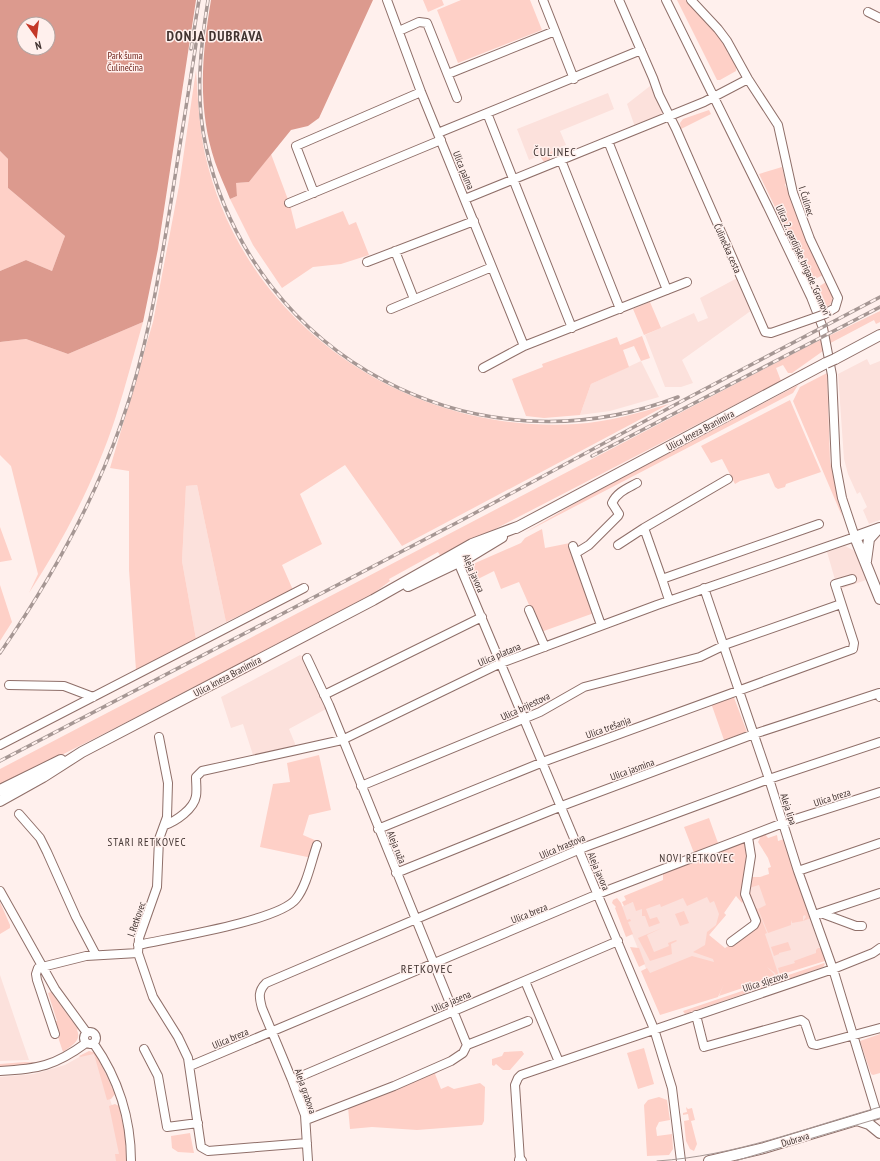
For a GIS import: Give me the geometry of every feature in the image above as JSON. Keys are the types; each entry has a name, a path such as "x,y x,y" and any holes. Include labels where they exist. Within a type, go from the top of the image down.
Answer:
{"main road":[{"name":"Ulica kneza Branimira","path":"0,790 40,770 82,752 373,600 457,558 472,544 520,526 835,358 879,338"},
{"path":"880,528 854,537 880,599"},
{"path":"866,565 869,539 880,528"},
{"name":"Ulica kneza Branimira","path":"0,801 43,777 82,752"},
{"name":"Dubrava","path":"709,1161 759,1150 879,1114"},
{"path":"857,1120 869,1124 880,1134"},
{"path":"880,1124 880,1134"}],"street":[{"name":"Ulica palma","path":"387,0 421,92 524,346"},
{"path":"543,0 574,79"},
{"name":"Čulinečka cesta","path":"619,0 659,95 670,116 765,332 771,333 814,318"},
{"path":"666,0 715,97"},
{"name":"I. Čulinec","path":"691,0 727,41 748,79 778,125 793,193 810,238 837,295 838,302 835,308 814,318"},
{"path":"868,12 880,18"},
{"path":"398,31 419,22 427,23 457,98"},
{"path":"448,74 555,31"},
{"path":"289,203 439,137 487,113 574,79 641,50"},
{"path":"465,199 715,97 748,79"},
{"path":"314,193 296,146 421,92"},
{"name":"Ulica 2. gardijske brigade \"Gromovi\"","path":"715,97 804,283 823,328 832,375 836,466 842,498 854,537"},
{"path":"487,113 572,328"},
{"path":"608,141 667,290"},
{"path":"561,160 620,309"},
{"path":"367,262 474,221"},
{"path":"395,252 414,299"},
{"path":"391,309 492,267"},
{"path":"483,368 524,346 687,282"},
{"path":"618,545 644,528 728,479"},
{"path":"601,625 574,549 589,545 618,516 619,514 612,502 617,494 637,483"},
{"path":"662,579 820,524"},
{"path":"644,528 669,600"},
{"name":"Ulica platana","path":"164,825 176,820 194,802 196,797 196,777 202,771 342,740 501,663 669,600 854,537"},
{"name":"Aleja javora","path":"457,558 654,1029 672,1088 681,1161"},
{"path":"841,604 835,584 852,579"},
{"path":"0,745 304,588"},
{"name":"Aleja lipa","path":"704,588 769,779 798,871 817,914 853,1036 879,1114"},
{"name":"Ulica brijestova","path":"361,786 547,708 584,687 700,656 723,646 841,604"},
{"name":"Ulica trešanja","path":"378,829 542,762 739,689 854,649 854,643 841,604"},
{"path":"529,610 545,646"},
{"path":"324,695 482,617"},
{"name":"Aleja ruža","path":"307,658 324,695 466,1044"},
{"path":"9,685 64,686 93,697"},
{"name":"Ulica jasmina","path":"396,873 561,806 754,734 879,695"},
{"name":"I. Retkovec","path":"159,737 168,783 164,825 159,839 159,870 157,887 138,949 153,997 180,1043 190,1066 201,1147 208,1151 307,1143"},
{"name":"Ulica hrastova","path":"260,989 276,977 579,850 769,779 880,742"},
{"name":"Ulica breza","path":"190,1066 433,962 598,894 783,824 880,792"},
{"path":"19,814 40,838 76,918 96,955"},
{"path":"731,942 754,925 756,921 745,894 752,856 748,837"},
{"path":"798,871 880,843"},
{"path":"55,1034 37,980 37,970 43,966 96,955 138,949 266,916 287,907 295,901 300,893 317,845"},
{"path":"0,891 55,989 87,1033 90,1032 95,1034 96,1038 90,1043 50,1065 0,1071"},
{"path":"817,914 880,894"},
{"path":"817,914 856,926 862,926"},
{"name":"Ulica jasena","path":"292,1080 618,941"},
{"name":"Ulica sljezova","path":"520,1161 515,1085 521,1075 833,969 880,948"},
{"path":"525,981 559,1062"},
{"name":"Aleja grabova","path":"260,989 259,996 262,1008 292,1080 306,1120 308,1161"},
{"path":"696,1015 704,1047 801,1020 805,1023 812,1044 817,1045 880,1028"},
{"path":"306,1120 394,1086 451,1061 463,1054 466,1044 528,1021"},
{"path":"90,1043 110,1070 121,1097 128,1127 131,1161"},
{"path":"144,1049 158,1076 167,1127 198,1123"},
{"path":"880,1134 880,1140"}],"shaded area":[{"path":"423,0 442,0 444,5 428,12"},
{"path":"461,0 530,0 542,30 458,63 437,10"},
{"path":"677,0 688,0 716,28 728,50 727,52 736,65 736,71 720,80 717,80"},
{"path":"196,70 200,122 205,154 225,215 255,269 294,317 341,356 394,388 452,410 513,422 588,423 623,417 669,404 402,546 345,465 300,494 322,544 282,565 293,590 226,622 197,485 186,486 182,561 196,639 136,670 129,570 129,471 110,468 153,322 179,186"},
{"path":"650,86 664,114 635,127 627,104"},
{"path":"608,93 614,109 560,131 566,145 529,160 517,129"},
{"path":"709,110 711,114 681,129 680,123 683,119"},
{"path":"562,147 564,154 561,155 559,151 550,155 550,160 544,162 540,156"},
{"path":"0,151 8,159 8,188 65,236 52,271 26,260 0,271"},
{"path":"271,154 290,205 296,229 343,211 349,225 356,222 369,255 341,264 313,267 282,288 253,245 230,199 237,196 235,183 249,182"},
{"path":"782,167 786,183 785,185 794,202 823,275 811,281 759,174"},
{"path":"739,277 752,310 682,360 693,383 681,387 665,387 645,335 694,313 698,322 708,318 700,298"},
{"path":"826,282 832,294 832,301 831,304 823,309 815,289"},
{"path":"650,302 661,328 644,335 633,309"},
{"path":"880,311 880,322 876,324 874,320 823,347 823,351 792,373 788,373 783,365 776,368 781,381 441,557 438,552 389,579 390,581 374,593 117,727 0,786 0,769 808,346"},
{"path":"143,322 116,416 99,462 67,529 29,593 38,574 11,466 0,455 0,342 26,339 68,354"},
{"path":"642,336 650,358 641,361 634,346 623,350 629,367 591,384 580,415 544,418 526,416 512,379 543,367 542,364 617,337 620,345"},
{"path":"867,359 870,365 880,361 880,520 869,524 863,510 867,507 860,492 857,494 848,474 844,459 838,374"},
{"path":"641,361 659,397 610,411 580,415 591,384"},
{"path":"827,373 830,461 842,516 793,401 800,387"},
{"path":"798,385 793,393 524,533 588,496"},
{"path":"790,400 821,472 786,484 785,487 778,489 775,487 769,473 740,481 735,484 722,459 711,463 701,446"},
{"path":"197,485 226,622 196,639 182,561 186,486"},
{"path":"0,527 12,560 0,562"},
{"path":"542,529 545,548 570,543 594,613 541,632 519,582 501,589 494,571 474,581 470,571 473,564 521,543 525,538"},
{"path":"845,546 856,553 866,580 838,590 827,552"},
{"path":"0,585 12,622 0,641"},
{"path":"300,655 302,656 326,709 289,729 296,746 253,755 243,724 231,728 221,697"},
{"path":"733,695 747,732 724,740 711,703"},
{"path":"319,755 331,810 309,815 303,835 317,841 312,858 260,847 273,784 290,782 287,763"},
{"path":"709,818 718,843 694,853 684,827"},
{"path":"765,834 768,838 777,835 778,841 784,839 811,918 803,921 792,923 791,920 791,925 768,933 758,909 766,905 759,885 749,888 755,908 757,908 767,933 765,934 779,976 776,977 775,973 767,967 775,977 719,996 724,984 718,997 660,1015 641,971 647,968 650,973 692,956 714,962 713,959 693,952 705,945 707,932 716,925 719,914 714,901 710,903 707,897 687,906 683,898 661,907 660,904 646,909 650,919 657,917 660,923 649,927 645,916 642,916 642,909 636,911 633,902 624,906 622,902 626,900 624,896 663,880 663,874 668,870 746,841 748,843 744,900 742,903 736,896 724,913 726,915 709,935 725,948 754,931 747,894 749,877 760,877 769,874 768,868 771,867 768,858 758,842 761,836"},
{"path":"794,870 823,958 664,1013 621,907 691,878 741,887 724,913 726,915 709,935 724,949 760,928 746,887"},
{"path":"617,898 621,903 627,920 630,919 631,921 628,922 633,934 626,937 615,908 616,907 612,903 613,900"},
{"path":"0,902 10,928 0,934"},
{"path":"684,911 689,923 680,926 675,914"},
{"path":"662,928 647,935 654,952 669,946 668,943 677,941 671,944 672,954 650,961 638,938"},
{"path":"788,942 791,950 774,956 771,947"},
{"path":"630,947 639,948 645,964 639,967"},
{"path":"818,948 821,948 825,961 780,975 778,968 795,963 794,961 816,953"},
{"path":"824,963 825,964 823,967 685,1014 683,1011"},
{"path":"0,975 21,1037 29,1060 0,1061"},
{"path":"51,992 78,1029 77,1040 63,1052 53,1022 57,1021 48,993"},
{"path":"880,1034 880,1073 873,1075 871,1074 860,1041"},
{"path":"644,1048 654,1084 638,1089 627,1053"},
{"path":"89,1051 96,1053 115,1094 111,1099 107,1100 94,1054 79,1056"},
{"path":"522,1051 524,1054 510,1070 503,1070 496,1064 494,1066 492,1065 492,1059 502,1056 504,1052"},
{"path":"94,1053 115,1114 121,1161 0,1161 0,1077 34,1074 65,1065 81,1056"},
{"path":"25,1062 42,1063 0,1068 0,1064"},
{"path":"437,1070 438,1072 435,1074 441,1089 448,1086 454,1089 480,1083 485,1087 484,1121 482,1125 417,1130 372,1127 350,1129 348,1107"},
{"path":"659,1097 667,1100 670,1120 659,1122 656,1128 657,1136 672,1134 673,1149 669,1155 647,1156 644,1105 648,1100"},
{"path":"115,1104 119,1106 125,1135 127,1161 116,1161 115,1154 119,1154 109,1106"},
{"path":"686,1107 688,1109 692,1108 695,1120 691,1121 697,1144 694,1151 690,1149 686,1141 684,1121 689,1120 688,1114 683,1115 683,1113 687,1112"},
{"path":"190,1133 194,1153 178,1152 172,1148 171,1136"}],"green space":[{"name":"Park šuma Čulinečina","path":"0,0 196,0 158,249 143,322 68,354 26,339 0,342 0,271 26,260 52,271 65,236 8,188 8,159 0,151"},
{"path":"211,0 373,0 319,118 308,126 291,130 249,182 236,183 237,196 230,199 209,142 203,101 205,40"}],"tram line":[{"path":"657,1161 686,1158 742,1147 880,1107"},
{"path":"735,1161 880,1118"}],"railway":[{"path":"191,49 199,0"},
{"path":"208,0 200,74 201,110 206,147 232,222 272,286 323,340 384,381 453,408 526,421 602,417 678,397"},
{"path":"0,653 53,571 83,514 110,454 130,398 138,371 156,290 196,44"},
{"path":"0,761 462,520 682,401 880,297"},
{"path":"592,456 880,307"}],"district":[{"name":"DONJA DUBRAVA","path":"215,36"},
{"name":"ČULINEC","path":"555,152"},
{"name":"STARI RETKOVEC","path":"147,842"},
{"name":"NOVI RETKOVEC","path":"697,858"},
{"name":"RETKOVEC","path":"427,969"}]}
